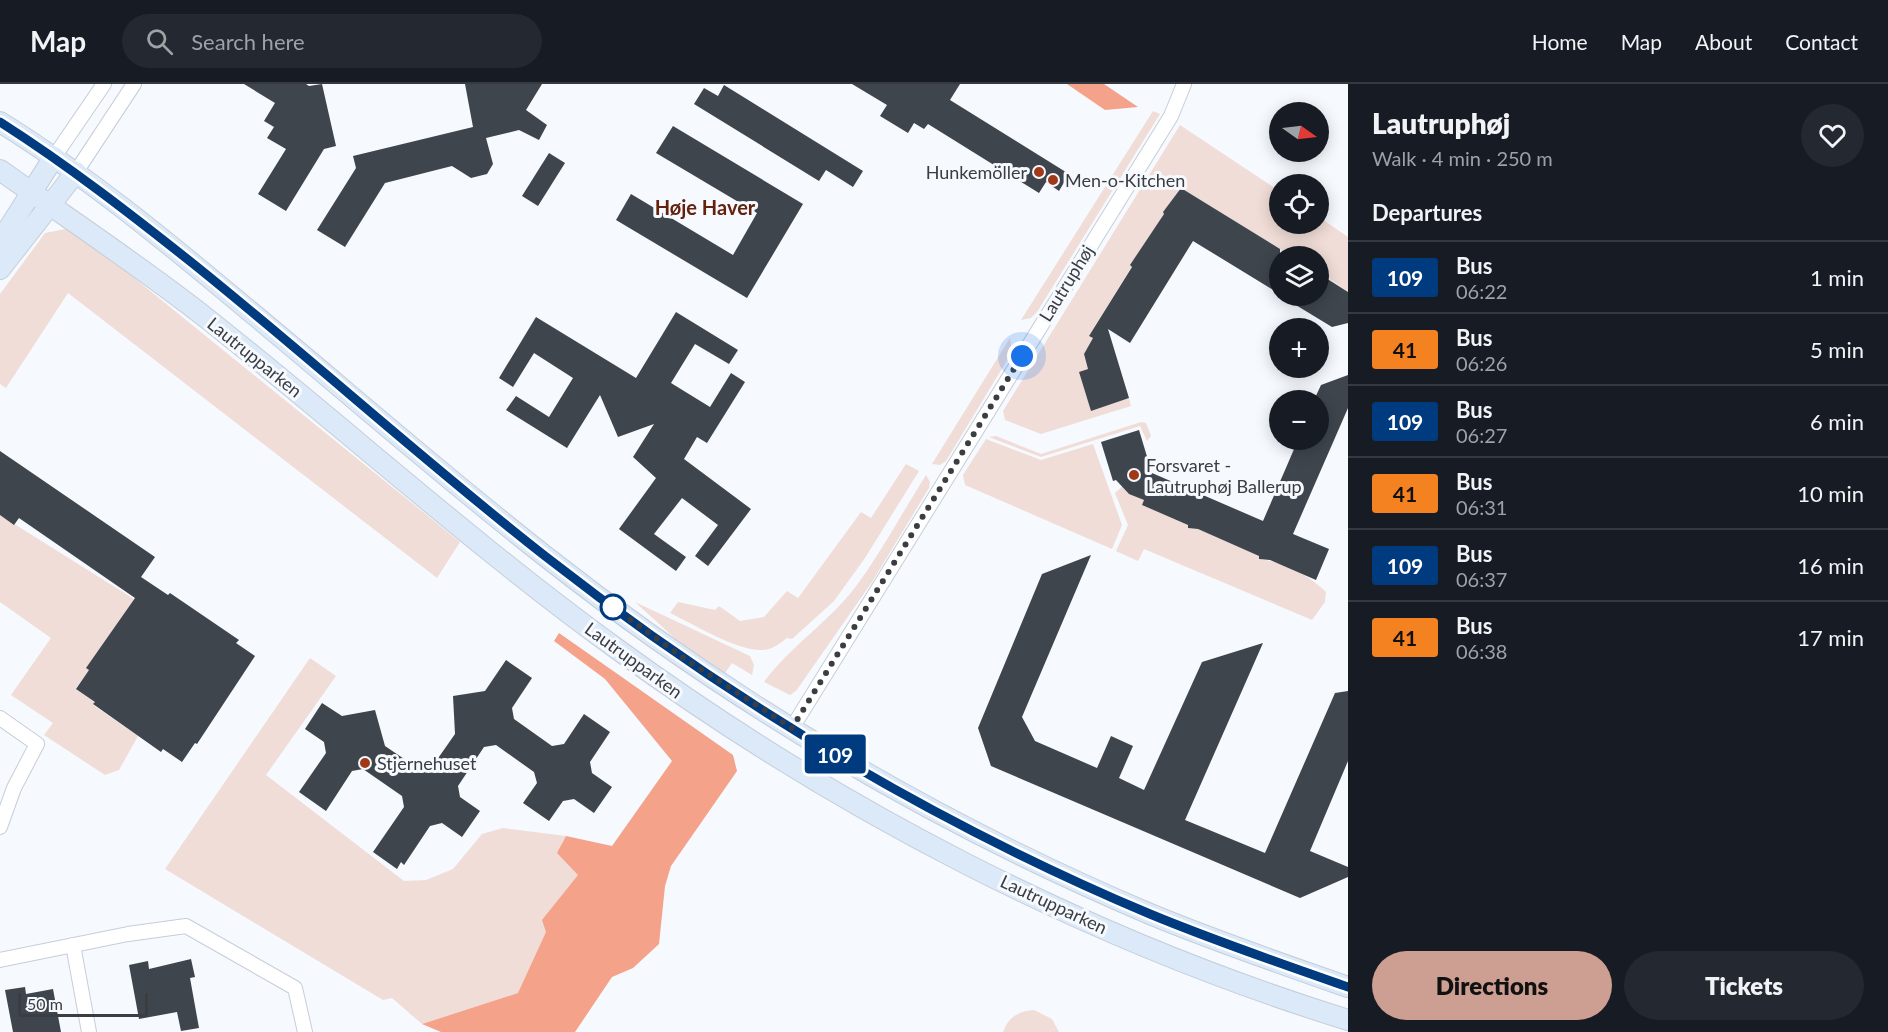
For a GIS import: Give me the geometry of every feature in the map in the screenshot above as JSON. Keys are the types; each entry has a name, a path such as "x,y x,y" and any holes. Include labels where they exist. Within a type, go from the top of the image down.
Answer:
{"street":[{"path":"0,243 30,192 104,84"},
{"path":"0,269 76,172 134,84"},
{"name":"Lautruphøj","path":"775,756 1171,116 1184,84"},
{"name":"Lautrupparken","path":"0,122 76,172 215,282 546,556 685,659 792,728 916,800 1030,859 1149,914 1348,987"},
{"name":"Lautrupparken","path":"0,170 134,263 206,318 541,593 645,669 775,756 912,834 1006,883 1102,927 1241,983 1348,1020"},
{"path":"0,718 38,744 14,788 0,827"},
{"path":"0,960 186,926 295,988 305,1032"},
{"path":"73,945 89,1032"}],"shaded area":[{"path":"1067,84 1104,84 1138,107 1105,110"},
{"path":"1153,111 1160,114 1037,312 1031,318 1021,320"},
{"path":"1180,125 1269,184 1269,234 1329,234 1329,224 1348,237 1348,292 1329,278 1329,246 1275,246 1181,188 1163,212 1164,214 1089,336 1093,338 1084,354 1088,369 1079,372 1091,410 1129,398 1131,406 1041,434 1005,420 1003,411"},
{"path":"65,229 80,234 460,542 437,578 68,293 6,388 0,384 0,294 45,233"},
{"path":"1010,338 1012,352 946,461 940,465 932,464"},
{"path":"1141,422 1146,423 1151,436 1147,441 1140,426 1041,457 989,437 996,436 1041,454"},
{"path":"986,439 1041,460 1093,444 1122,525 1112,549 965,485 963,475"},
{"path":"906,464 919,471 865,558 834,601 792,639 787,638 769,649 752,649 728,642 670,613 678,602 715,610 719,606 740,621 764,617 787,591 798,598 861,512 871,518"},
{"path":"926,475 930,482 929,488 872,582 796,691 790,695 764,682 785,657 854,589"},
{"path":"1125,484 1128,493 1144,500 1142,505 1188,525 1188,528 1198,529 1259,556 1259,559 1287,566 1304,575 1326,592 1325,602 1312,620 1144,549 1138,561 1116,551 1128,525 1115,493"},
{"path":"0,515 134,599 76,688 95,702 93,705 138,736 119,770 105,775 44,735 53,723 11,695 51,638 0,602"},
{"path":"635,602 750,656 754,665 752,675 732,663 725,673 680,643"},
{"path":"559,633 733,755 737,771 671,866 665,886 659,944 633,968 612,977 575,1032 441,1032 422,1024 518,993 546,932 542,920 578,875 557,853 566,836 612,846 672,761 605,679 554,641"},
{"path":"310,658 336,676 266,775 404,881 426,880 453,869 482,834 503,828 566,836 562,843 628,858 518,993 422,1024 392,998 383,1000 165,869"},
{"path":"1034,1010 1052,1019 1059,1032 1003,1032 1008,1022 1015,1016"}],"building":[{"path":"244,84 306,84 309,86 322,84 336,146 324,149 286,211 258,194 286,149 267,138 274,127 264,121 275,103"},
{"path":"465,84 542,84 526,110 547,125 539,140 519,130 486,138 493,164 487,174 471,178 452,166 385,183 345,247 317,230 356,168 353,156 473,127"},
{"path":"852,84 960,84 950,100 1069,174 1059,191 1046,182 1039,193 928,124 924,129 914,123 908,133 880,116 887,105"},
{"path":"724,85 863,171 853,187 826,170 819,181 694,104 704,88 718,96"},
{"path":"673,126 803,204 747,298 616,220 631,194 733,255 757,213 656,153"},
{"path":"549,153 565,163 538,206 522,196"},
{"path":"1181,188 1275,246 1269,246 1269,287 1193,241 1130,343 1108,329 1129,398 1091,411 1079,372 1088,369 1084,354 1093,338 1089,336 1132,267 1130,265 1164,214 1163,212"},
{"path":"1329,280 1348,292 1348,323 1332,327 1329,325 1329,318 1317,318 1297,306 1329,306"},
{"path":"676,312 738,350 729,364 695,344 671,383 710,407 731,373 745,382 707,443 697,437 684,459 751,509 708,566 695,556 718,525 682,498 654,534 686,557 676,571 619,529 656,478 633,457 654,424 618,437 600,395 567,448 506,410 516,396 549,417 573,378 534,353 513,387 499,378 536,317 636,378"},
{"path":"1348,375 1348,408 1293,534 1329,549 1316,580 1270,560 1259,559 1259,556 1198,529 1188,528 1188,525 1142,505 1144,500 1129,494 1116,480 1113,481 1101,442 1139,430 1152,473 1263,521 1294,450 1329,450 1329,390 1319,390 1321,385"},
{"path":"0,451 155,557 141,577 168,595 170,593 239,640 236,643 255,656 197,744 195,743 182,762 163,749 161,752 93,704 95,702 76,689 89,670 86,668 135,598 19,518 14,525 0,515"},
{"path":"1091,555 1022,717 1035,741 1097,768 1111,736 1133,746 1119,778 1144,790 1202,662 1263,643 1185,820 1265,853 1335,693 1348,691 1348,761 1310,851 1348,867 1348,877 1300,898 991,766 978,728 1042,574"},
{"name":"Stjernehuset","path":"506,660 532,678 512,708 514,719 552,746 564,744 584,714 610,732 590,762 592,773 612,787 594,813 574,799 563,801 549,821 523,803 537,783 534,772 496,745 484,747 458,786 460,797 480,811 462,837 442,823 430,826 404,865 401,862 397,869 373,852 404,807 402,796 363,769 352,771 326,811 299,792 326,753 324,742 305,729 322,703 342,716 375,710 385,746 416,767 434,764 455,734 453,696 485,691"},
{"path":"191,959 195,977 190,978 199,1028 181,1031 177,1012 139,1019 129,965 148,961 149,969"},
{"path":"25,987 26,994 53,989 61,1032 13,1032 5,990"}],"bus line":[{"name":"109","path":"0,122 105,194 546,556 685,659 766,711 916,800 1030,859 1149,914 1348,987"}],"place":[{"name":"Hunkemöller","path":"1039,172"},
{"name":"Men-o-Kitchen","path":"1053,180"},
{"name":"Forsvaret - Lautruphøj Ballerup","path":"1134,475"},
{"name":"Stjernehuset","path":"365,763"}],"district":[{"name":"Høje Haver","path":"705,207"}],"route":[{"path":"613,607 685,659 792,728 1022,356"}]}
